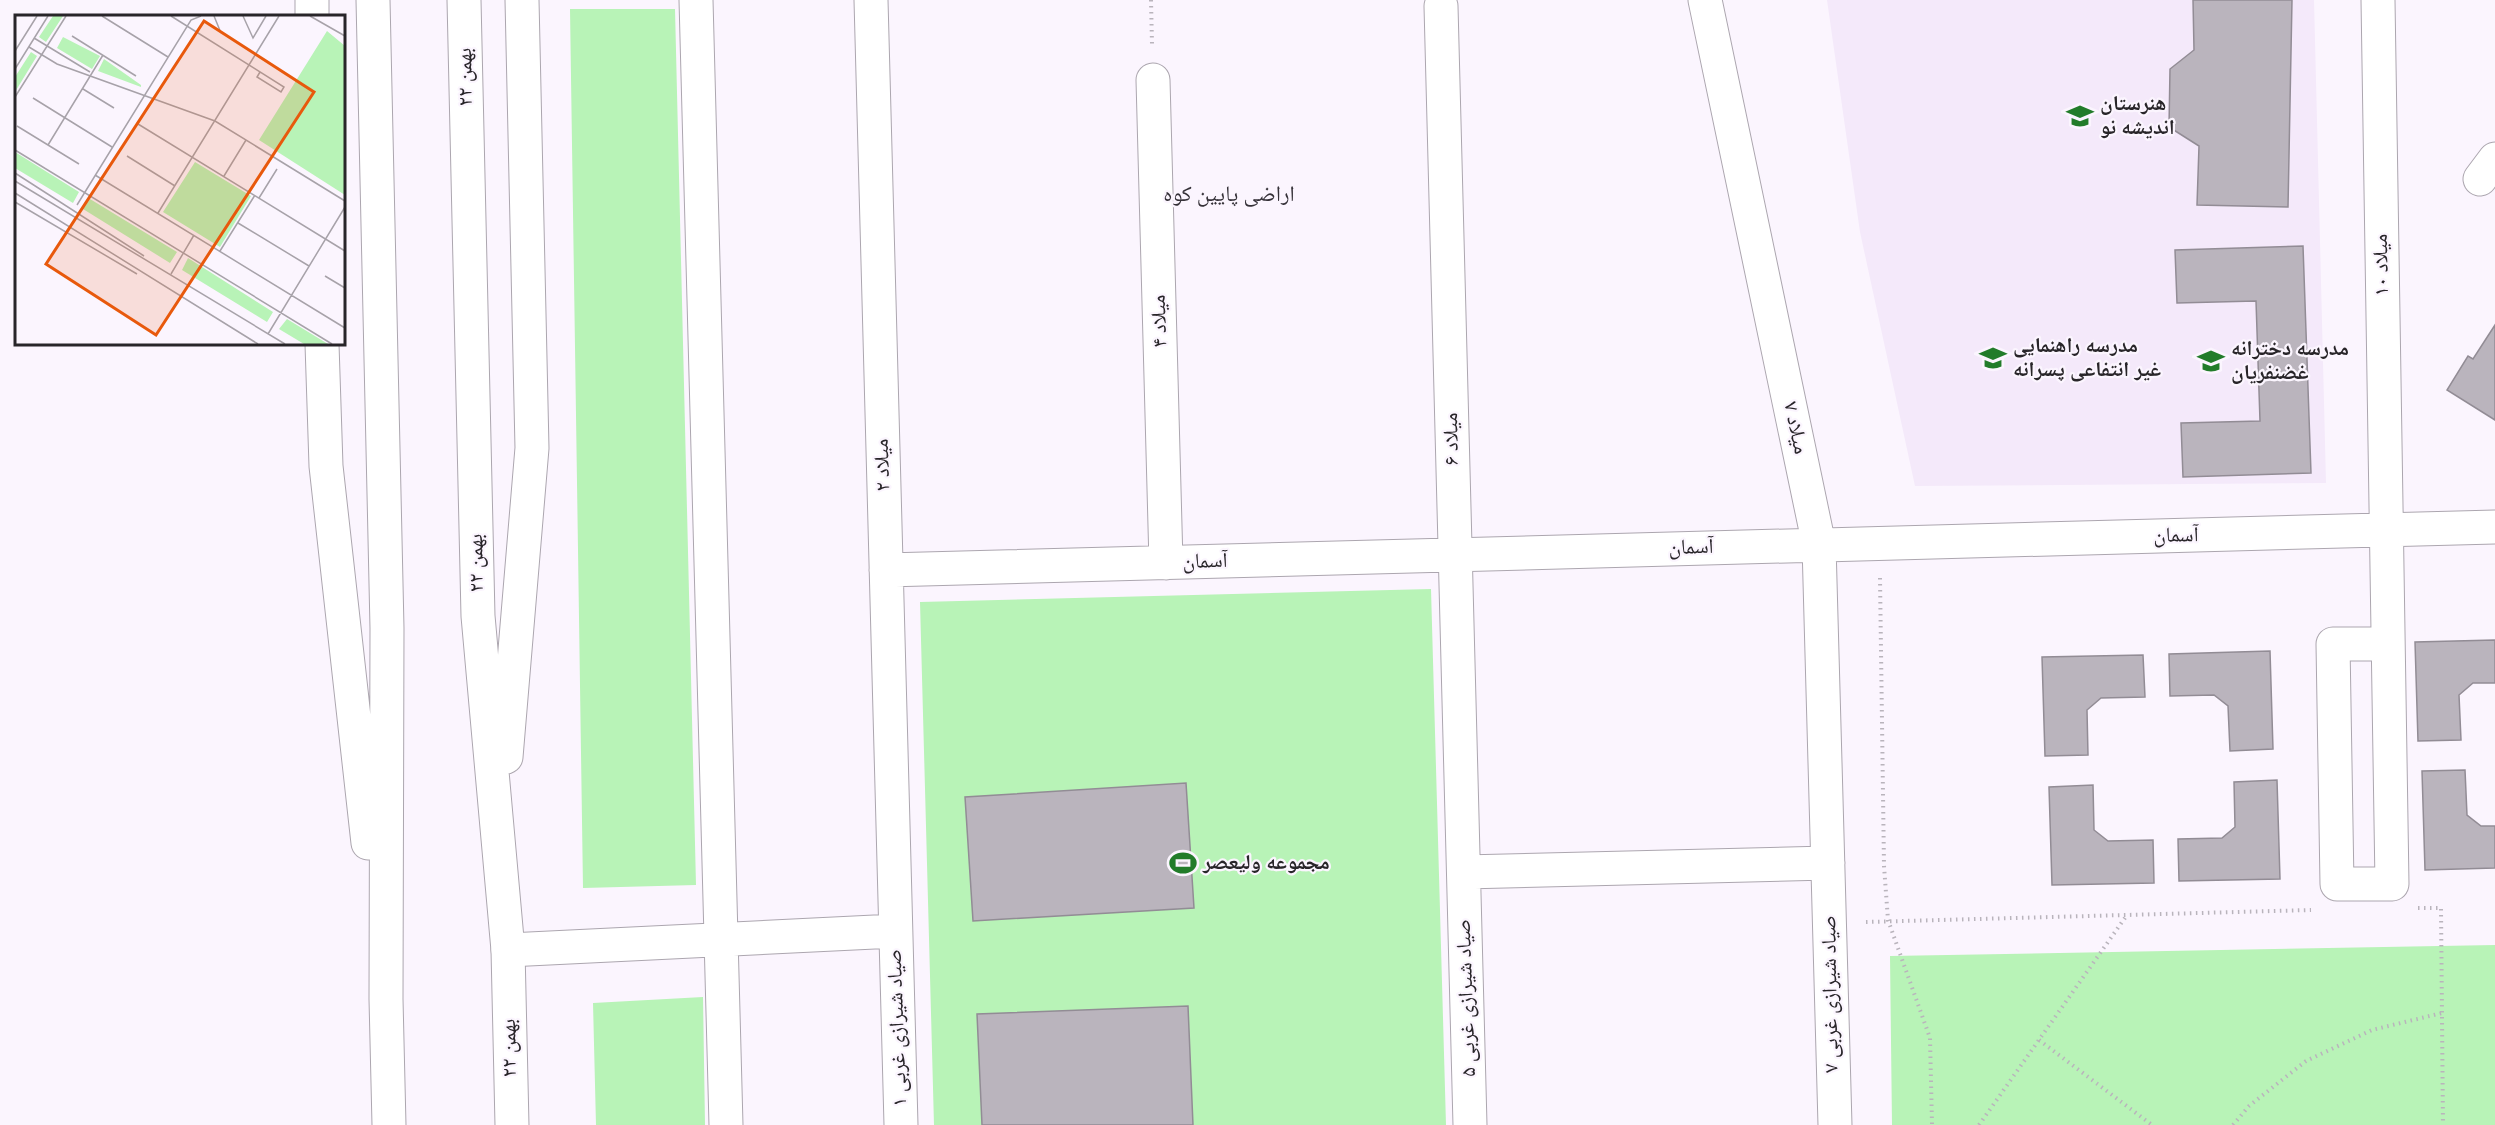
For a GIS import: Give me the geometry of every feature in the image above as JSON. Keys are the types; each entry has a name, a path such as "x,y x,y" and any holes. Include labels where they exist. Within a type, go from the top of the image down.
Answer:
{"main road":[{"path":"373,0 387,628 386,999 389,1125"},
{"name":"۲۲ بهمن","path":"464,0 478,616 508,950 512,1125"},
{"path":"499,849 532,448 522,0"},
{"path":"696,0 726,1125"},
{"name":"میلاد ۲","path":"871,0 895,931"},
{"name":"میلاد ۷","path":"1705,0 1820,545 1828,863"},
{"name":"میلاد ۱۰","path":"2378,0 2392,884 2337,884 2333,644 2388,644"},
{"name":"میلاد ۶","path":"1442,6 1464,872"},
{"name":"میلاد ۴","path":"1153,80 1166,563"},
{"path":"322,345 326,466 386,999"},
{"name":"آسمان","path":"886,570 2495,527"},
{"path":"1464,872 1828,863"},
{"name":"صیاد شیرازی غربی ۷","path":"1828,863 1834,1125"},
{"name":"صیاد شیرازی غربی ۵","path":"1464,872 1470,1125"},
{"path":"508,950 895,931"},
{"name":"صیاد شیرازی غربی ۱","path":"895,931 901,1125"}],"path":[{"path":"1151,0 1153,80"},
{"path":"1879,543 1884,866 1888,921 1930,1038 1932,1125"},
{"path":"2406,908 2441,908 2443,1125"},
{"path":"1829,923 2313,910"},
{"path":"1979,1125 2127,914"},
{"path":"2233,1125 2249,1106 2306,1061 2372,1030 2442,1013"},
{"path":"2039,1040 2152,1125"}],"shaded area":[{"path":"1827,0 2314,0 2326,483 1915,486 1860,232"}],"green space":[{"path":"570,9 675,9 696,885 583,888"},
{"name":"مجموعه ولیعصر","path":"1431,589 1446,1125 934,1125 920,602"},
{"path":"2495,945 2495,1125 1892,1125 1890,956"},
{"path":"703,997 705,1125 596,1125 593,1003"}],"building":[{"path":"2193,0 2292,0 2288,207 2197,205 2199,146 2169,127 2170,69 2194,50"},
{"path":"2303,246 2311,473 2183,477 2181,423 2260,421 2256,301 2177,303 2175,250"},
{"path":"2495,325 2495,420 2447,390 2468,356 2473,359"},
{"path":"2495,640 2495,683 2473,683 2459,695 2461,740 2418,741 2415,642"},
{"path":"2270,651 2273,749 2230,751 2228,706 2214,695 2170,696 2169,654"},
{"path":"2143,655 2145,697 2101,698 2087,710 2088,755 2045,756 2042,657"},
{"path":"2465,770 2467,815 2481,826 2495,826 2495,868 2425,870 2422,771"},
{"path":"2277,780 2280,879 2179,881 2178,839 2222,838 2235,827 2234,782"},
{"path":"1186,783 1194,908 973,921 965,797"},
{"path":"2093,785 2094,830 2108,841 2153,840 2154,883 2052,885 2049,787"},
{"path":"1188,1006 1193,1125 982,1125 977,1014"}],"place":[{"name":"هنرستان اندیشه نو","path":"2080,116"},
{"name":"مدرسه راهنمایی غیر انتفاعی پسرانه","path":"1993,358"},
{"name":"مدرسه دخترانه غضنفریان","path":"2211,361"},
{"name":"مجموعه ولیعصر","path":"1183,863"}],"district":[{"name":"اراضی پایین کوه","path":"1229,195"}]}
